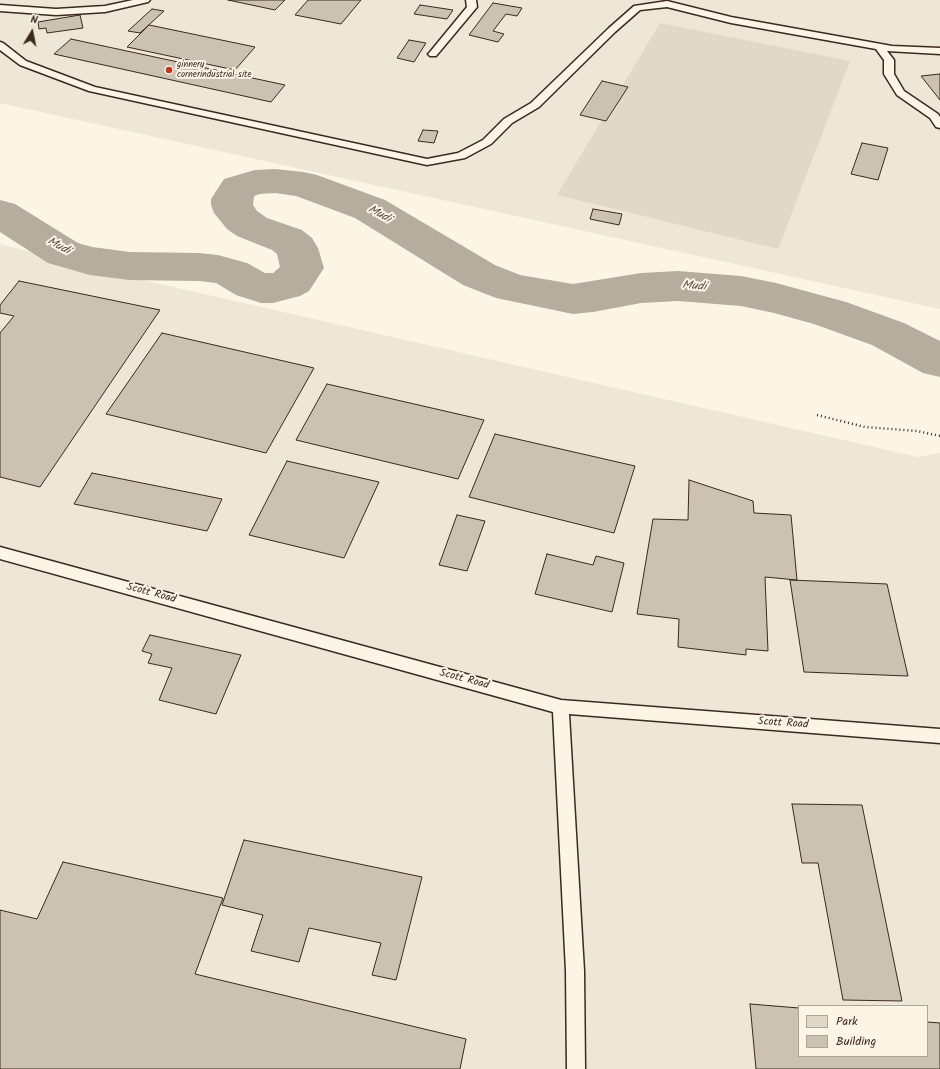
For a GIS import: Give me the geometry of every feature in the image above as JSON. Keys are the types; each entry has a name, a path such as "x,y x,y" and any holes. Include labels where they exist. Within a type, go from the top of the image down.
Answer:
{"lane":[{"path":"0,8 56,12 105,9 145,0"},
{"path":"433,54 472,7 471,0"},
{"path":"0,45 23,63 92,89 427,162 461,156 487,142 508,121 535,105 637,8 667,4 732,20 892,50 940,51"},
{"path":"879,47 889,60 889,74 900,94 934,116 940,125"},
{"name":"Scott Road","path":"0,553 561,707 940,736"},
{"path":"561,707 575,971 576,1069"}],"path":[{"path":"817,415 865,427 917,431 940,436"}],"shaded area":[{"path":"0,0 940,0 940,309 0,103"},
{"path":"0,244 121,275 918,457 940,453 940,1069 0,1069"}],"green space":[{"path":"660,23 850,61 778,249 557,195"}],"building":[{"path":"228,0 285,0 275,10"},
{"path":"308,0 361,0 341,24 295,15"},
{"path":"493,3 522,8 517,16 506,14 493,31 504,34 498,42 469,35"},
{"path":"420,5 453,10 447,19 414,14"},
{"path":"152,9 164,11 140,33 128,31"},
{"path":"80,15 83,28 47,33 46,28 39,29 38,22"},
{"name":"ginnery cornerindustrial site","path":"149,25 255,47 235,70 127,47"},
{"name":"ginnery cornerindustrial site","path":"71,39 285,85 271,102 54,54"},
{"path":"409,40 426,43 414,62 397,58"},
{"path":"940,74 940,100 921,76"},
{"path":"602,81 628,87 606,121 580,115"},
{"path":"423,130 438,131 434,143 418,141"},
{"path":"862,143 888,148 878,180 851,174"},
{"path":"593,209 622,214 619,225 590,219"},
{"path":"19,281 160,310 40,487 0,477 0,333 14,316 0,313 0,305"},
{"path":"162,333 314,368 266,453 106,414"},
{"path":"327,384 484,420 458,479 296,440"},
{"path":"495,434 635,466 614,533 469,497"},
{"path":"287,461 379,482 344,558 249,535"},
{"path":"92,473 222,499 207,531 74,504"},
{"path":"689,480 753,501 754,513 791,515 797,580 765,577 768,651 746,649 746,655 678,647 679,619 637,614 653,519 688,520"},
{"path":"457,515 485,521 467,571 439,565"},
{"path":"547,554 593,565 596,556 624,563 612,612 535,594"},
{"path":"790,580 887,584 908,676 804,672"},
{"path":"150,635 241,655 216,714 159,700 172,668 148,663 152,654 142,651"},
{"path":"792,804 862,805 902,1001 843,1000 818,863 802,863"},
{"path":"244,840 422,877 396,980 372,975 381,943 309,928 299,962 251,951 263,915 222,905"},
{"path":"63,862 223,898 195,974 466,1039 460,1069 0,1069 0,910 37,919"},
{"path":"750,1004 798,1008 798,1057 928,1057 928,1022 940,1023 940,1069 756,1069"}],"waterway":[{"name":"Mudi","path":"0,213 63,253 90,261 130,266 199,267 218,269 232,273 252,285 261,288 273,288 284,286 293,281 302,268 297,248 287,240 252,227 242,220 235,213 232,205 232,199 238,188 255,182 275,181 303,184 370,209 479,275 512,288 573,299 593,297 641,288 678,286 741,291 776,298 830,313 888,334 940,361"}],"place":[{"name":"ginnery cornerindustrial site","path":"169,70"}]}
